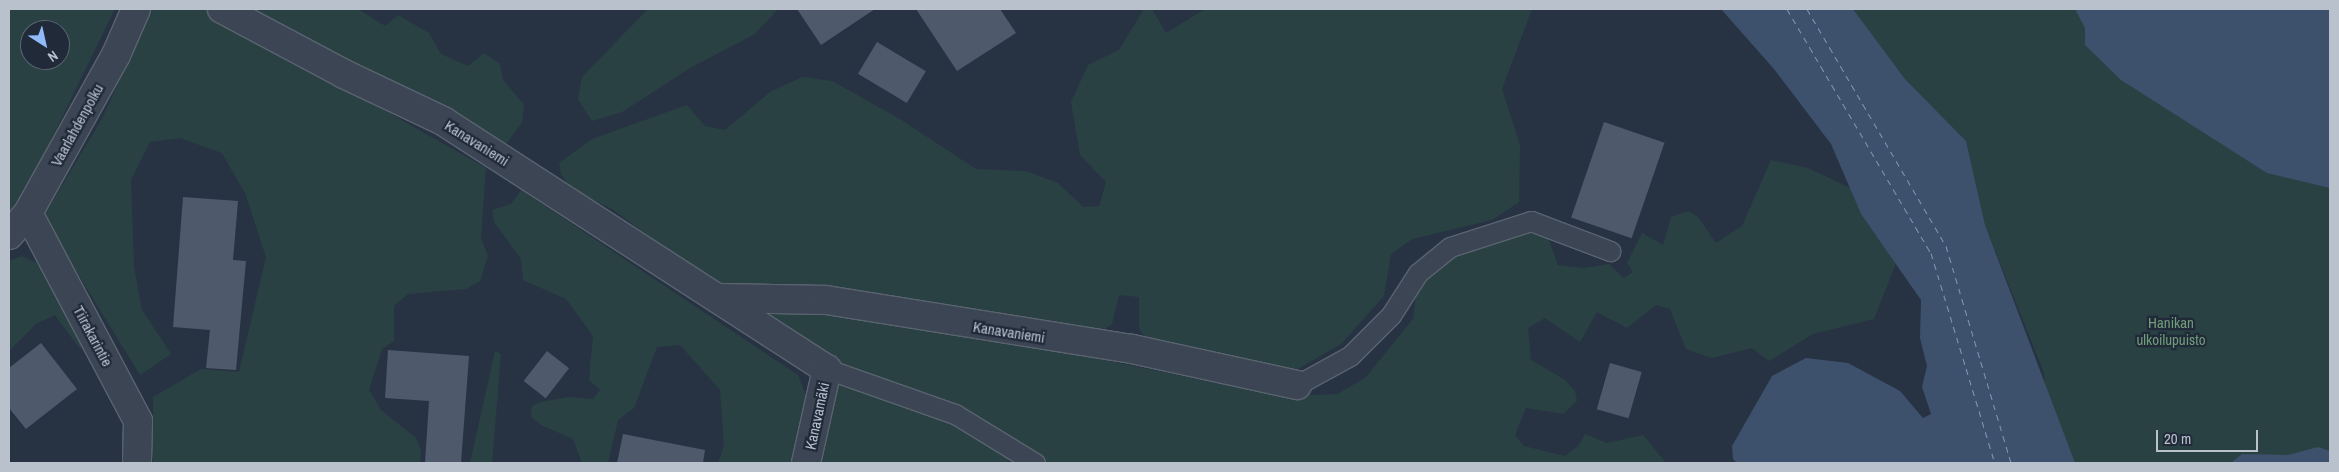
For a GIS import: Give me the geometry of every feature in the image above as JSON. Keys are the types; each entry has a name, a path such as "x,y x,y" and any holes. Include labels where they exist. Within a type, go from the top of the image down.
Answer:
{"street":[{"name":"Vaarlahdenpolku","path":"9,235 28,213 116,55 136,9"},
{"name":"Kanavaniemi","path":"222,9 344,74 443,121 720,298 827,369"},
{"name":"Tiirakarintie","path":"28,213 138,421 137,463"},
{"name":"Kanavaniemi","path":"720,298 826,300 1132,350 1297,385"},
{"name":"Kanavamäki","path":"806,463 827,369"}],"lane":[{"path":"1297,385 1350,356 1391,315 1418,273 1450,247 1530,221 1610,251"},
{"path":"827,369 955,414 1035,463"}],"green space":[{"path":"9,9 115,9 22,199 9,211"},
{"path":"152,9 206,9 486,168 481,238 488,256 480,281 466,289 408,294 394,306 394,341 382,349 369,390 381,410 416,438 421,451 420,463 153,463 153,397 201,369 239,372 266,257 245,193 222,153 180,138 150,142 131,180 134,267 142,310 171,354 140,375 43,217 102,119"},
{"path":"243,9 358,9 385,26 398,15 429,33 441,54 468,66 484,53 500,64 503,80 524,105 522,122 505,146"},
{"path":"648,9 778,9 755,34 690,68 622,112 592,121 578,99 582,77"},
{"path":"1144,9 1152,9 1166,33 1205,9 1532,9 1502,89 1520,145 1519,202 1492,220 1412,239 1391,254 1384,296 1341,344 1296,370 1246,368 1153,349 1139,328 1139,297 1119,295 1112,324 1094,336 723,290 612,209 572,189 561,174 559,163 592,139 687,105 705,126 725,130 770,92 802,77 832,81 900,119 976,169 1026,171 1058,183 1083,207 1099,206 1106,182 1080,155 1071,102 1088,65 1119,50"},
{"name":"Hanikan ulkoilupuisto","path":"1853,9 2330,9 2330,451 2318,447 2289,463 2052,463 2044,373 1985,225 1966,141 1905,79"},
{"path":"1771,160 1808,168 1850,188 1861,214 1896,263 1874,319 1813,334 1769,361 1752,348 1712,358 1686,349 1670,309 1656,305 1627,328 1597,312 1580,342 1545,318 1528,328 1531,360 1564,379 1575,391 1577,401 1563,414 1526,408 1515,435 1524,446 1565,456 1579,445 1585,434 1607,443 1643,435 1666,463 1043,463 1019,446 1007,463 816,463 837,363 761,319 760,308 842,312 982,335 1281,396 1338,394 1366,377 1413,319 1417,286 1454,251 1531,227 1547,235 1558,265 1584,268 1609,264 1624,278 1633,272 1627,263 1642,233 1663,245 1671,217 1688,211 1698,217 1716,243 1742,226"},
{"path":"521,190 798,375 810,405 793,463 718,463 724,446 720,390 680,345 657,347 634,408 618,420 608,463 582,463 573,439 541,425 531,417 532,406 540,402 569,397 593,399 600,390 589,380 593,336 566,299 523,280 521,259 494,222 492,210 511,204"},
{"path":"22,256 45,267 89,343 80,349 55,315 36,324 9,351 9,261"},
{"path":"495,351 501,354 492,463 470,463"}],"water":[{"path":"1721,9 1853,9 1905,79 1966,141 1985,225 2075,463 1737,463 1733,459 1732,446 1772,376 1806,358 1848,363 1900,391 1923,418 1931,414 1922,387 1927,366 1920,338 1921,300 1861,214 1831,144 1774,69"},
{"path":"2075,9 2330,9 2330,188 2267,173 2121,80 2085,45 2085,28"},
{"path":"2318,447 2330,451 2330,463 2231,463 2242,454 2288,455"}],"building":[{"path":"797,9 875,9 821,45"},
{"path":"916,9 1000,9 1016,33 957,71"},
{"path":"877,42 926,71 907,103 858,74"},
{"path":"1604,122 1665,143 1632,238 1571,217"},
{"path":"183,197 238,201 233,260 246,261 236,370 206,368 210,330 173,327"},
{"path":"41,343 77,389 26,429 9,408 9,368"},
{"path":"388,350 469,356 461,463 425,463 429,401 385,398"},
{"path":"547,351 569,368 546,398 524,381"},
{"path":"1610,363 1642,372 1628,418 1597,409"},
{"path":"623,434 705,450 703,463 617,463"}],"ferry route":[{"path":"1787,9 1931,253 1995,463"},
{"path":"1807,9 1946,246 2011,463"}]}
